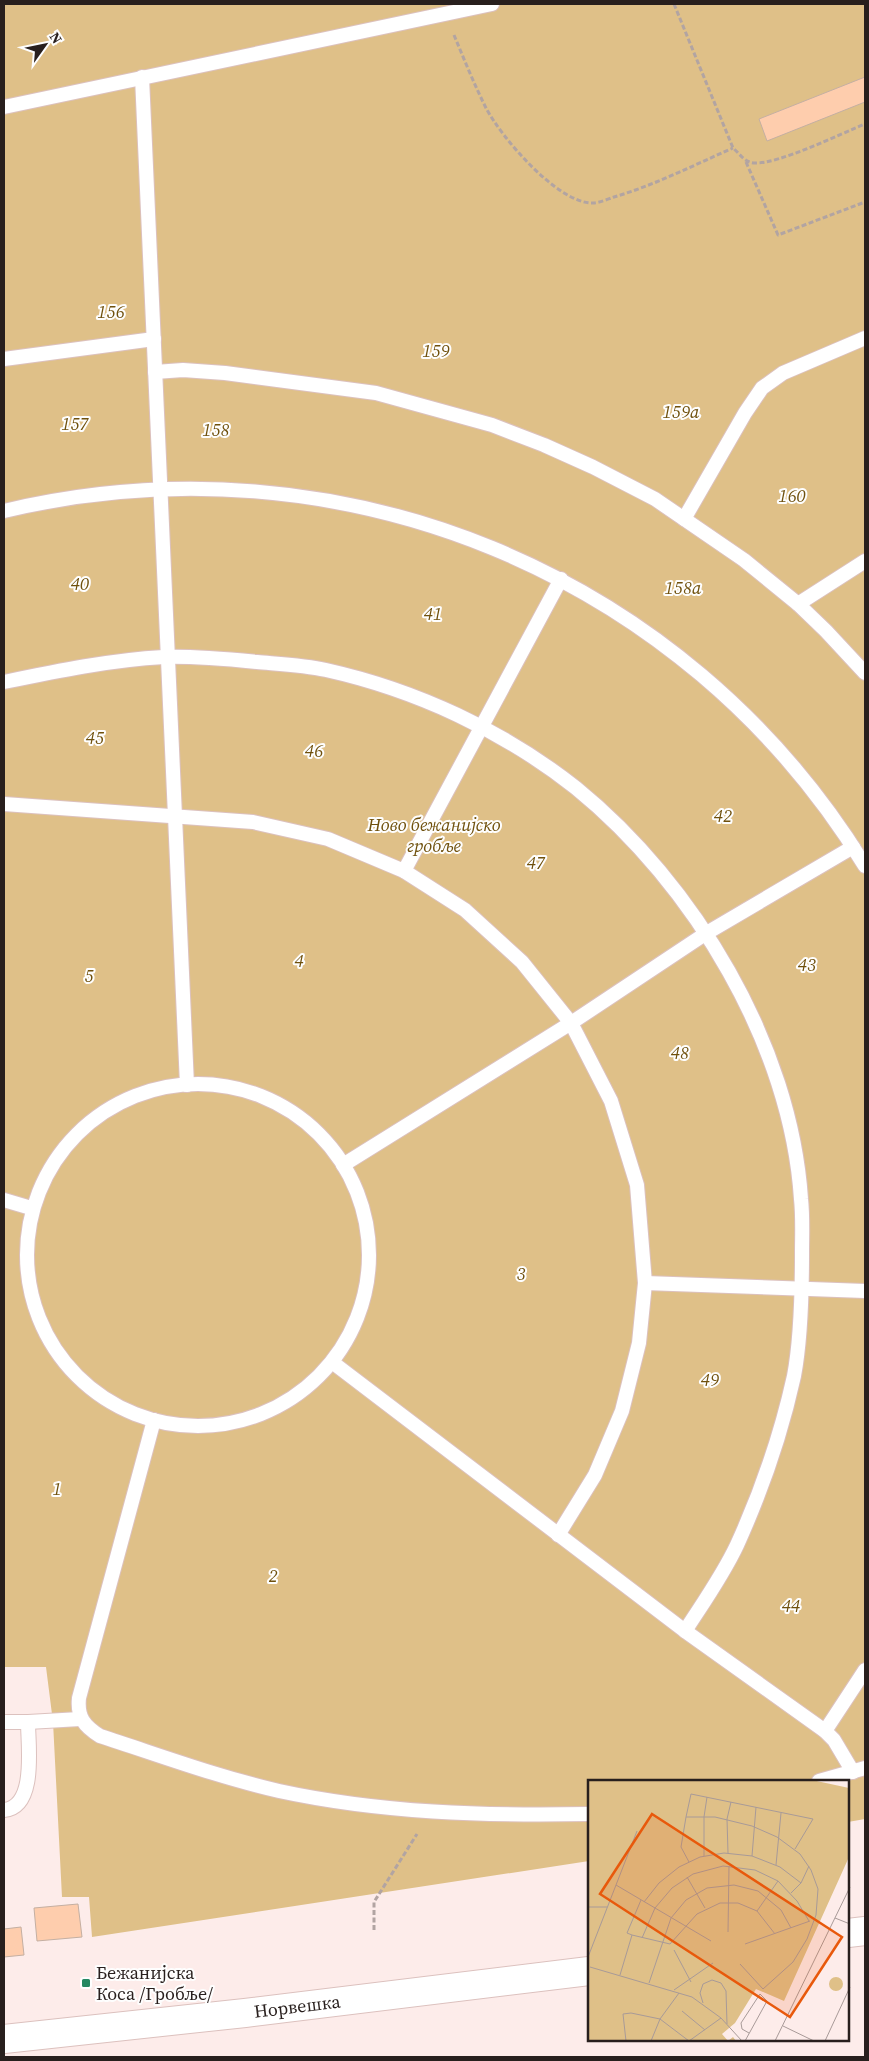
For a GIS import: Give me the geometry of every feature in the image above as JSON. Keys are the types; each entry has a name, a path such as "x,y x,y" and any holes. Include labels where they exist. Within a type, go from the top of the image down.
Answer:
{"main road":[{"path":"849,1933 865,1931"},
{"name":"Норвешка","path":"4,2039 588,1971"}],"lane":[{"path":"4,107 492,4"},
{"path":"142,77 187,1084"},
{"path":"684,518 745,413 762,388 783,373 865,338"},
{"path":"4,359 154,339"},
{"path":"155,372 183,370 225,373 376,393 492,425 544,445 616,478 655,499 744,560 798,604 826,630 865,673"},
{"path":"4,511 88,496 160,490 265,493 315,499 400,516 456,533 504,552 561,579 611,607 692,667 753,723 798,773 823,804 865,866"},
{"path":"798,604 865,561"},
{"path":"404,871 561,579"},
{"path":"4,682 99,663 167,657 215,658 323,669 379,684 416,697 481,726 538,761 575,788 603,813 658,870 706,934 752,1016 769,1058 784,1104 794,1148 801,1197 802,1289 794,1372 772,1463 736,1548 686,1631"},
{"path":"4,804 253,822 328,839 404,871 465,910 522,962 571,1023 611,1101 636,1185 645,1283 639,1343 622,1411 595,1475 558,1535"},
{"path":"343,1165 571,1023 706,934 853,847"},
{"path":"187,1084 228,1087 252,1093 274,1102 294,1114 330,1146 343,1165 355,1189 368,1239 369,1266 365,1292 358,1317 347,1340 332,1362 307,1388 278,1407 245,1420 210,1427 175,1426 140,1417 109,1402 81,1381 58,1354 40,1324 30,1290 26,1255 31,1208 52,1164 68,1143 86,1124 108,1109 131,1097 155,1089 187,1084"},
{"path":"4,1200 31,1208"},
{"path":"645,1283 865,1291"},
{"path":"332,1362 686,1631 825,1730 859,1770 823,1780"},
{"path":"154,1420 79,1698 78,1709 80,1719 89,1729 100,1736 214,1773 278,1790 362,1805 431,1812 519,1815 588,1814"},
{"path":"825,1730 865,1670"},
{"path":"4,1722 80,1719"},
{"path":"4,1810 10,1809 21,1800 28,1788 28,1722"}],"path":[{"path":"674,4 733,148 746,161 778,235 865,202"},
{"path":"445,14 487,109 512,144 535,169 558,190 578,202 594,204 627,193 733,148"},
{"path":"746,161 760,163 787,156 865,124"},
{"path":"374,1930 374,1902 431,1812"}],"green space":[{"name":"Ново бежанијско гробље","path":"4,4 865,4 865,1819 849,1822 849,1780 588,1780 588,1861 92,1937 89,1897 62,1897 53,1722 46,1667 4,1667"}],"building":[{"path":"865,77 865,102 767,141 759,119"},
{"path":"78,1904 82,1937 37,1941 34,1908"},
{"path":"21,1927 24,1955 4,1957 4,1929"}],"place":[{"name":"Бежанијска Коса /Гробље/","path":"86,1983"}],"park label":[{"name":"156","path":"111,312"},
{"name":"159","path":"436,351"},
{"name":"159a","path":"681,412"},
{"name":"157","path":"75,424"},
{"name":"158","path":"216,430"},
{"name":"160","path":"792,496"},
{"name":"40","path":"80,584"},
{"name":"158a","path":"683,588"},
{"name":"41","path":"433,614"},
{"name":"45","path":"95,738"},
{"name":"46","path":"314,751"},
{"name":"42","path":"723,816"},
{"name":"47","path":"536,863"},
{"name":"4","path":"299,961"},
{"name":"43","path":"807,965"},
{"name":"5","path":"89,976"},
{"name":"48","path":"680,1053"},
{"name":"3","path":"521,1274"},
{"name":"49","path":"710,1380"},
{"name":"1","path":"57,1489"},
{"name":"2","path":"273,1576"},
{"name":"44","path":"791,1606"}]}
